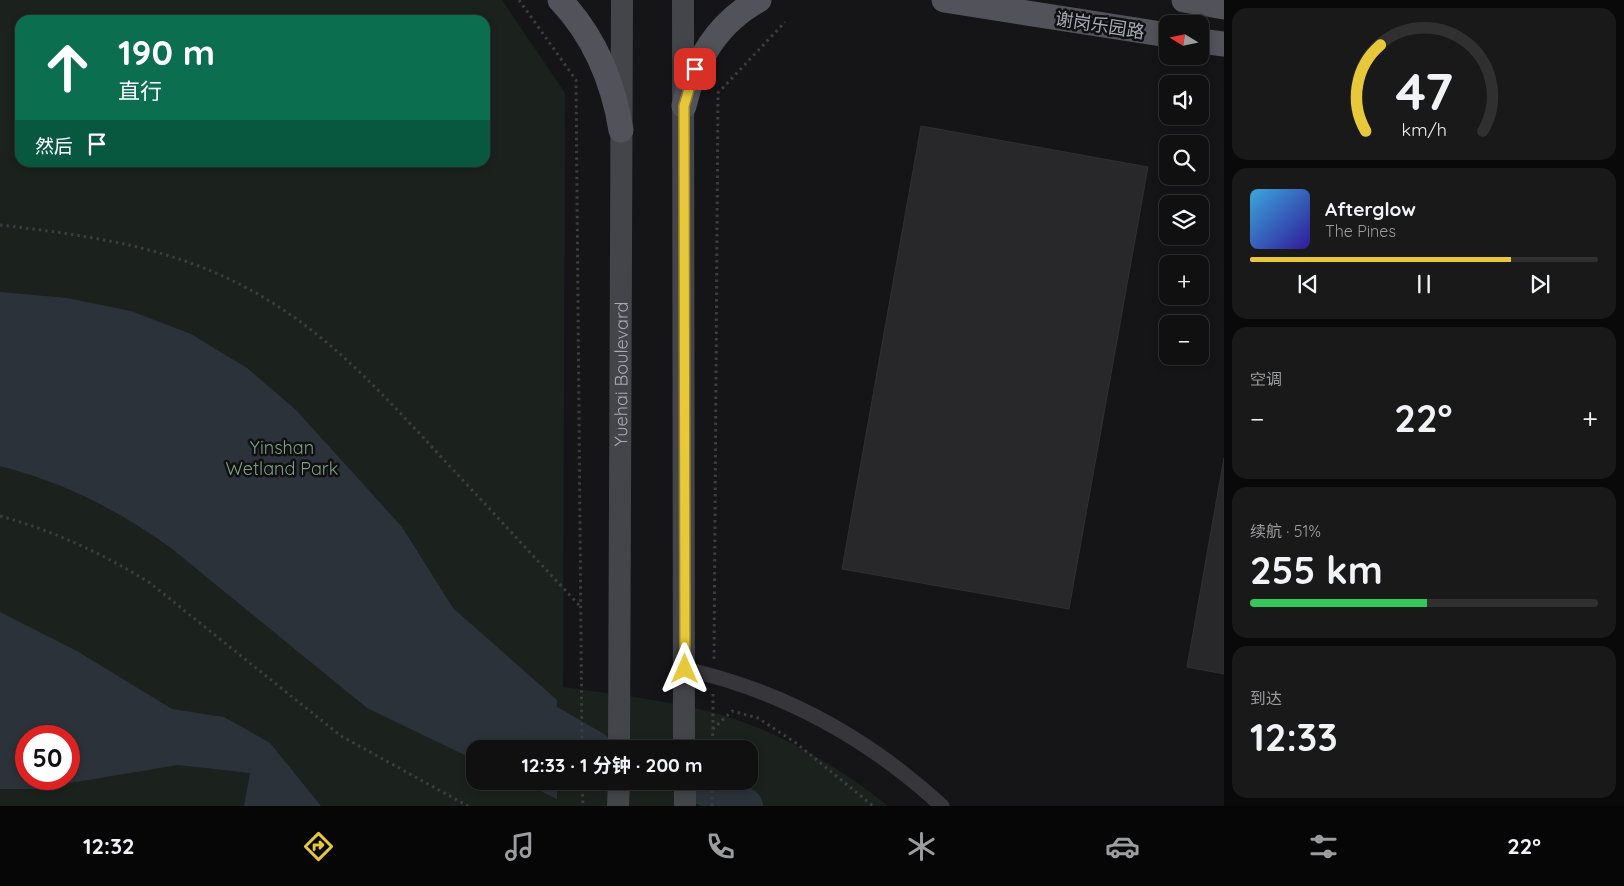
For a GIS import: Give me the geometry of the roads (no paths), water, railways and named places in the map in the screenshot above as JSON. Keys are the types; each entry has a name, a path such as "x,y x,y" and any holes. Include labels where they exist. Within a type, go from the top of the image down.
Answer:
{"main road":[{"path":"560,0 580,24 602,64 617,107 621,130"},
{"name":"Yuehai Boulevard","path":"619,740 622,0"},
{"path":"683,0 684,740"},
{"path":"684,106 688,87 704,52 728,22 759,0"},
{"name":"谢岗乐园路","path":"944,0 1159,34"},
{"path":"1184,0 1224,8"},
{"path":"1209,42 1224,44"},
{"path":"618,806 619,790"},
{"path":"685,790 685,806"}],"street":[{"path":"685,669 714,676 776,696 834,725 890,762 942,806"}],"waterway":[{"path":"513,702 578,740"},
{"path":"710,790 745,806"}],"park label":[{"name":"Yinshan Wetland Park","path":"282,457"}]}
